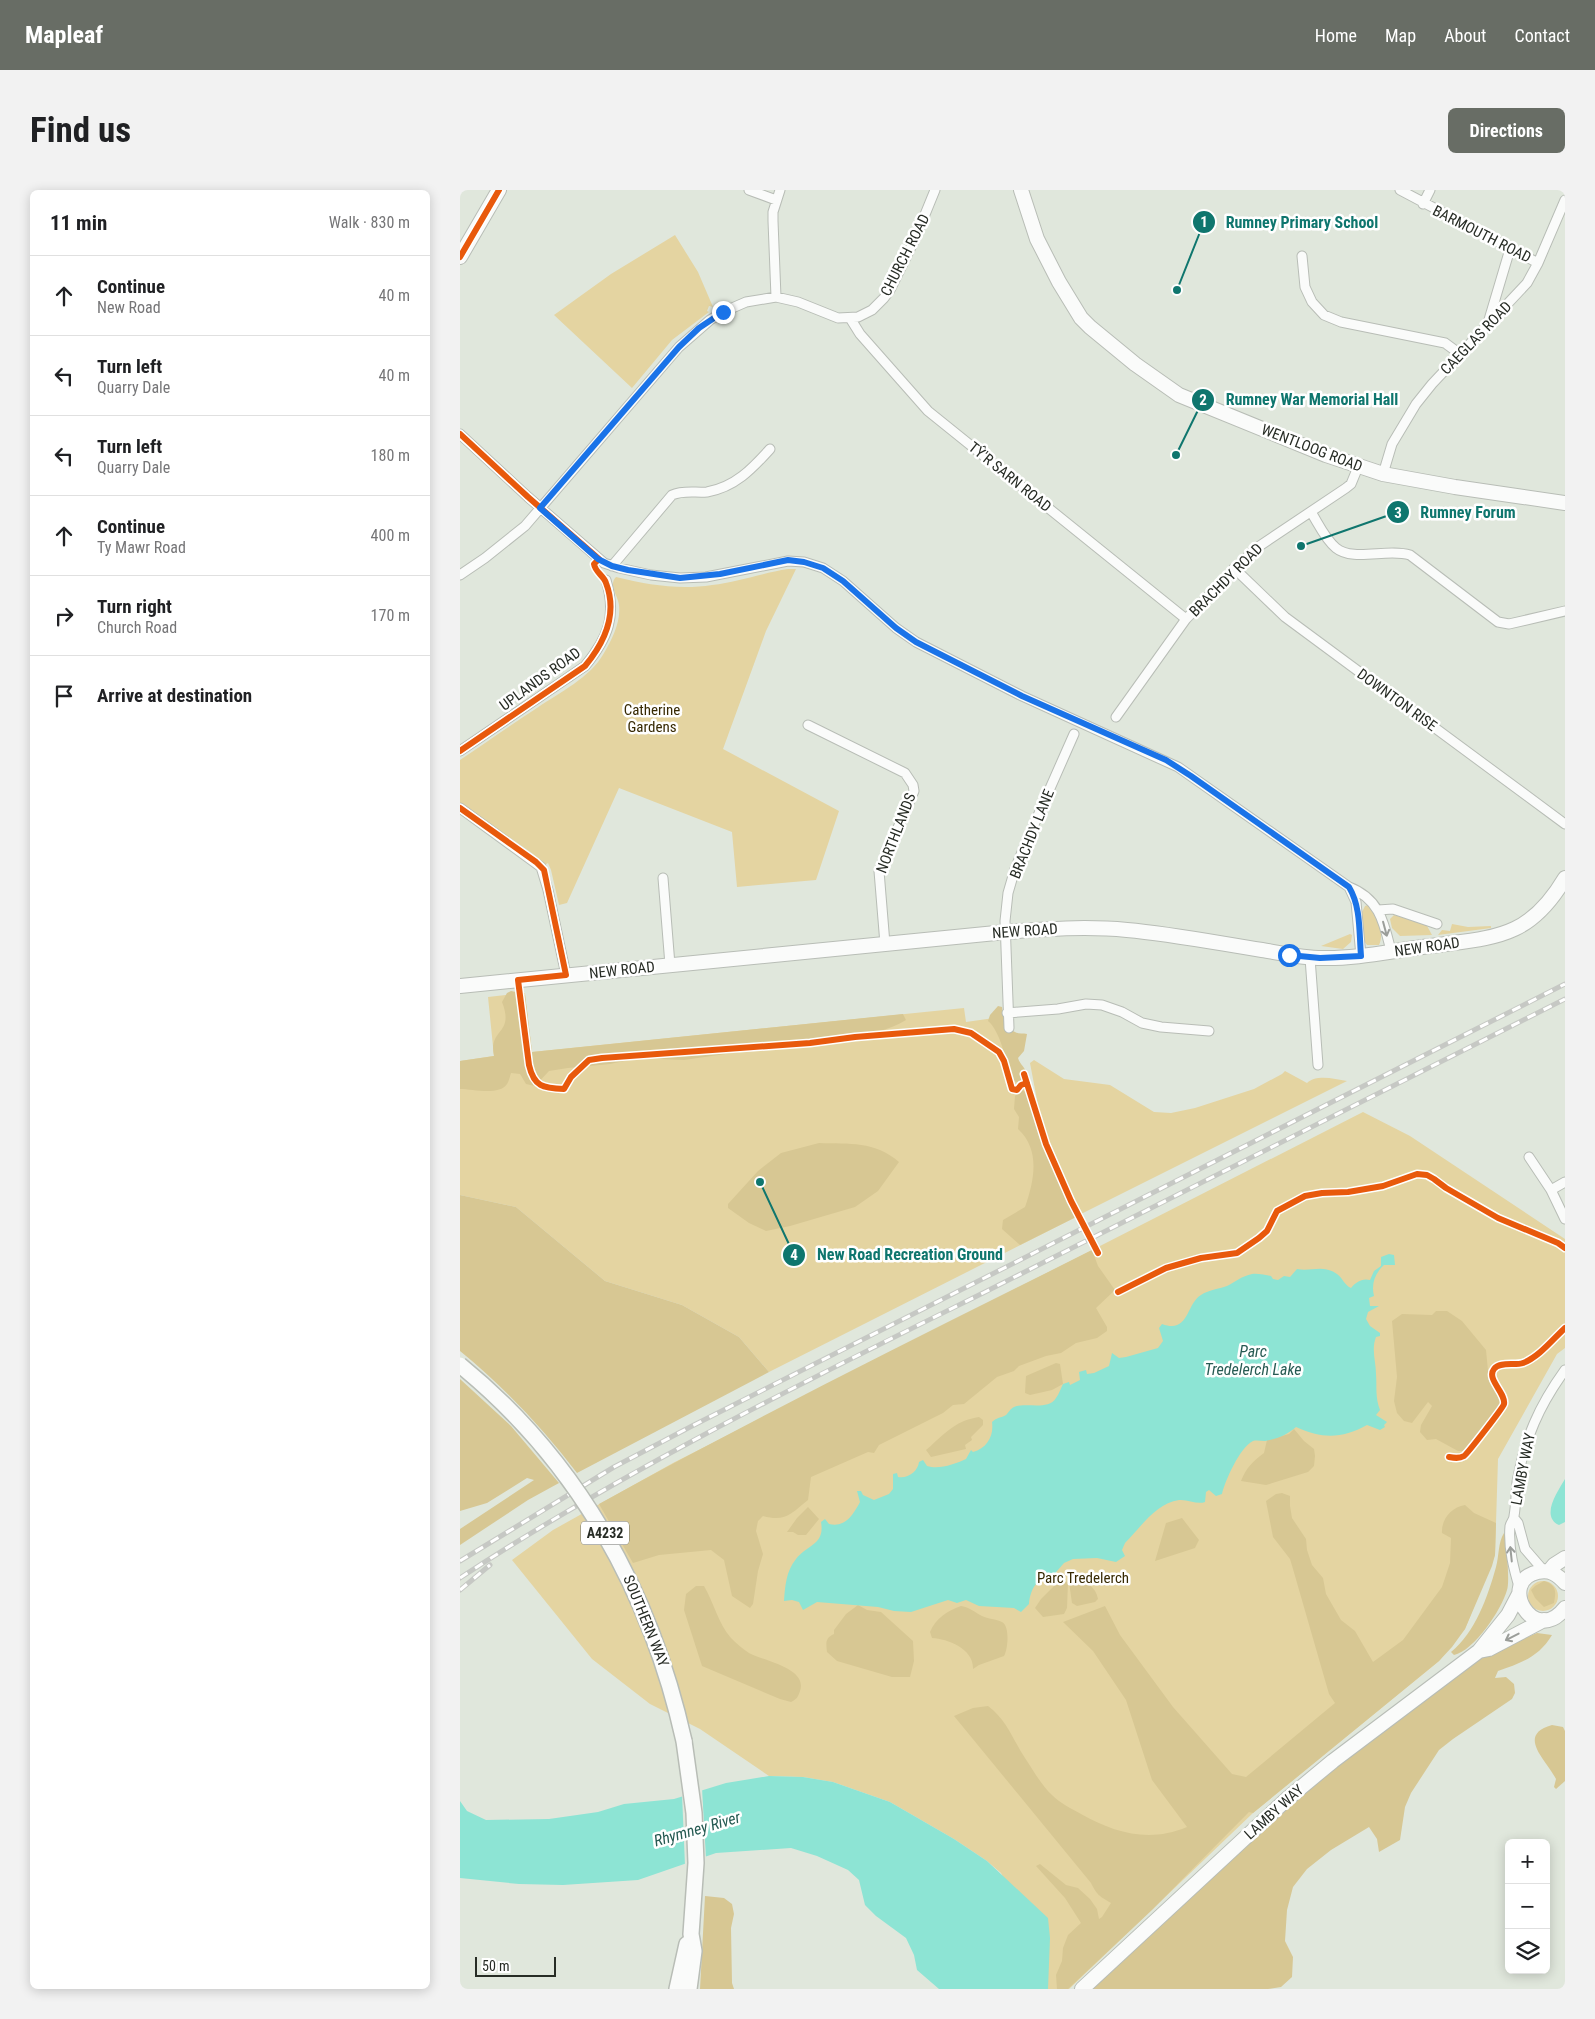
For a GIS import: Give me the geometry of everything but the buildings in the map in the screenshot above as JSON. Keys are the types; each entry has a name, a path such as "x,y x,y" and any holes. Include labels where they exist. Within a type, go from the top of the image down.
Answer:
{"main road":[{"name":"SOUTHERN WAY","path":"460,1365 517,1417 566,1476 612,1545 648,1620 673,1692 690,1775 696,1863 691,1934 694,1951 690,1989"},
{"name":"SOUTHERN WAY","path":"677,1989 685,1949 691,1934"}],"street":[{"path":"460,257 499,190"},
{"path":"748,190 776,200"},
{"path":"776,297 773,221 776,200 780,190"},
{"name":"CHURCH ROAD","path":"850,318 872,310 884,298 915,239 935,190"},
{"name":"WENTLOOG ROAD","path":"1021,190 1037,239 1070,301 1090,327 1155,379 1179,395 1358,467 1383,474 1464,489 1565,504"},
{"name":"BARMOUTH ROAD","path":"1400,190 1423,204 1538,263"},
{"path":"1423,204 1430,190"},
{"name":"CAEGLAS ROAD","path":"1383,474 1392,444 1408,415 1432,384 1521,291 1538,263 1565,200"},
{"path":"1488,325 1510,249"},
{"path":"1302,256 1304,282 1308,295 1324,315 1341,322 1445,343 1460,354"},
{"path":"460,575 502,546 525,526 690,336 710,320 734,307 757,299 776,297 798,302 830,316 850,318"},
{"name":"TŶ'R SARN ROAD","path":"850,318 860,334 928,411 1186,619"},
{"path":"460,434 598,559 612,566 652,575 680,578 713,575 788,560 814,564 843,581 896,628 922,646 1022,696 1178,767 1349,887 1365,896 1378,910 1391,951"},
{"path":"612,566 672,495 677,492 706,492 729,485 748,474 770,449"},
{"name":"BRACHDY ROAD","path":"1116,717 1186,619 1234,568 1264,542 1351,484 1358,467"},
{"path":"1310,512 1337,549 1352,554 1399,553 1410,555 1498,622 1509,624 1565,611"},
{"name":"DOWNTON RISE","path":"1234,568 1285,617 1565,824"},
{"name":"UPLANDS ROAD","path":"460,751 584,666 599,647 610,620 611,600 606,580"},
{"name":"NORTHLANDS","path":"808,725 905,773 914,785 914,791 879,871 885,944"},
{"name":"BRACHDY LANE","path":"1009,1028 1007,1012 1006,907 1015,869 1074,734"},
{"path":"460,808 542,866 566,976"},
{"path":"663,878 670,965"},
{"name":"NEW ROAD","path":"460,986 1006,932 1064,928 1107,928 1152,933 1310,958 1361,956 1476,940 1511,932 1535,916 1553,896 1565,878"},
{"path":"1349,887 1356,902 1361,956"},
{"path":"1378,910 1393,909 1437,924"},
{"path":"1310,958 1318,1065"},
{"path":"1007,1012 1058,1009 1086,1004 1102,1005 1122,1012 1142,1023 1160,1028 1209,1031"},
{"path":"1528,1158 1551,1190 1565,1219"},
{"path":"1551,1190 1565,1182"},
{"name":"LAMBY WAY","path":"1082,1989 1287,1799 1341,1755 1479,1651 1508,1615 1519,1592 1513,1567 1510,1523 1514,1518 1517,1484 1522,1459 1531,1428 1548,1393 1565,1370"},
{"name":"LAMBY WAY","path":"1514,1518 1518,1523 1525,1549 1546,1571"},
{"path":"1546,1571 1565,1558"},
{"path":"1544,1620 1529,1615 1522,1607 1519,1592 1527,1577 1536,1572 1546,1571 1559,1576 1565,1583"},
{"name":"LAMBY WAY","path":"1479,1651 1489,1648 1544,1620 1553,1618 1565,1608"}],"green space":[{"path":"675,235 698,272 713,307 709,306 707,311 709,312 672,340 632,388 554,315 611,274"},
{"name":"Catherine Gardens","path":"788,569 796,569 766,631 723,749 839,811 816,880 737,887 732,832 619,788 567,903 559,905 548,863 545,865 533,854 460,803 460,760 574,684 598,662 613,636 619,618 619,605 613,587 616,577 652,584 688,587 722,584"},
{"path":"1368,905 1381,929 1379,945 1367,945 1364,941 1362,912 1365,906"},
{"path":"1394,915 1426,924 1432,935 1400,936 1392,928 1390,919"},
{"path":"1452,924 1468,927 1491,926 1491,928 1438,935 1442,930 1450,931"},
{"path":"1350,934 1352,935 1351,942 1343,949 1321,946"},
{"path":"525,993 532,1052 964,1008 966,1022 1001,1017 1044,1146 1076,1217 769,1372 739,1337 682,1305 605,1281 516,1207 460,1195 460,1061 494,1056 488,997"},
{"path":"1034,1060 1064,1079 1110,1085 1154,1112 1171,1113 1195,1108 1254,1089 1285,1071 1307,1083 1321,1078 1347,1081 1081,1214 1058,1165 1040,1116 1030,1063"},
{"name":"Parc Tredelerch","path":"1363,1112 1410,1136 1565,1239 1565,1348 1557,1354 1498,1459 1495,1555 1465,1629 1439,1661 1253,1813 1069,1989 1048,1989 1048,1969 1001,1873 987,1861 954,1839 890,1802 833,1782 803,1777 769,1776 700,1729 650,1704 592,1659 512,1560 553,1530 673,1463 1092,1250 1095,1254 1100,1252 1098,1247"},
{"path":"1543,1581 1549,1582 1557,1590 1557,1602 1549,1610 1543,1611 1537,1610 1529,1602 1528,1596 1529,1590 1537,1582"}],"shaded area":[{"path":"511,991 519,995 525,995 532,1052 903,1014 906,1020 850,1042 746,1051 684,1060 638,1058 610,1064 549,1071 535,1086 526,1084 520,1074 511,1073 507,1084 498,1090 460,1089 460,1061 494,1056 493,1047 495,1040 504,1026 505,1020 502,1002 507,993"},
{"path":"998,1006 1002,1007 1006,1021 1012,1030 1027,1034 1024,1051 1018,1058 1027,1076 1018,1082 1011,1081 999,1039 988,1021 990,1015"},
{"path":"1021,1089 1027,1093 1044,1146 1076,1217 1020,1245 1002,1229 1003,1220 1025,1207 1033,1176 1033,1156 1025,1137 1018,1129 1019,1117 1014,1109 1015,1096"},
{"path":"819,1143 871,1147 881,1150 899,1162 878,1191 855,1207 790,1226 766,1231 749,1223 728,1208 728,1204 758,1171 781,1153"},
{"path":"460,1195 516,1207 605,1281 682,1305 739,1337 769,1372 577,1473 551,1440 522,1409 460,1351"},
{"path":"1092,1250 1098,1266 1115,1290 1096,1308 1107,1327 1107,1331 1097,1338 1076,1343 1061,1353 1046,1356 1019,1366 1014,1371 997,1377 964,1404 953,1405 943,1413 879,1445 874,1453 868,1452 811,1477 808,1500 802,1505 792,1513 782,1517 771,1518 763,1516 758,1521 756,1531 763,1554 758,1571 753,1604 750,1608 732,1596 724,1560 711,1550 659,1555 633,1563 599,1504 783,1406"},
{"path":"1436,1311 1447,1311 1462,1321 1486,1350 1489,1381 1500,1397 1501,1406 1480,1431 1469,1448 1463,1451 1458,1451 1436,1439 1427,1440 1420,1432 1421,1425 1432,1406 1428,1402 1412,1423 1404,1421 1397,1413 1394,1401 1397,1377 1392,1321 1402,1314 1432,1315"},
{"path":"1056,1363 1060,1364 1063,1384 1052,1390 1030,1395 1025,1393 1026,1376"},
{"path":"460,1379 511,1426 559,1483 528,1500 460,1545 460,1529 534,1480 527,1478 487,1503 460,1511"},
{"path":"979,1417 983,1420 983,1425 971,1437 972,1440 965,1445 966,1449 931,1457 926,1450 944,1434 967,1420"},
{"path":"1294,1429 1314,1449 1314,1466 1308,1472 1266,1485 1241,1481 1250,1465 1264,1453 1267,1440 1289,1434"},
{"path":"1282,1493 1290,1496 1292,1518 1306,1539 1312,1565 1323,1578 1326,1594 1341,1620 1355,1631 1373,1662 1403,1640 1442,1587 1450,1563 1451,1538 1442,1533 1442,1528 1445,1519 1451,1511 1465,1505 1474,1513 1496,1523 1495,1555 1492,1566 1465,1629 1439,1661 1253,1813 1249,1812 1153,1909 1068,1989 1057,1989 1056,1975 1062,1961 1063,1948 1068,1935 1081,1923 1065,1898 1036,1866 1040,1864 1066,1885 1078,1888 1090,1899 1097,1909 1099,1919 1111,1903 1097,1893 1091,1883 954,1716 973,1708 988,1706 1005,1724 1025,1758 1048,1791 1062,1803 1094,1821 1119,1831 1146,1835 1173,1832 1187,1827 1152,1780 1126,1700 1093,1651 1063,1622 1105,1606 1120,1635 1173,1707 1232,1774 1246,1777 1335,1703 1329,1694 1290,1559 1273,1537 1266,1501 1276,1494"},
{"path":"808,1507 819,1519 806,1535 787,1532 797,1518"},
{"path":"1182,1518 1199,1540 1195,1548 1155,1561 1166,1523"},
{"path":"1504,1533 1507,1539 1508,1580 1504,1598 1493,1618 1478,1638 1462,1652 1454,1655 1451,1652 1467,1635 1485,1602"},
{"path":"1075,1579 1090,1585 1097,1595 1098,1599 1095,1602 1077,1606 1072,1603 1069,1582"},
{"path":"1060,1580 1068,1582 1067,1608 1064,1614 1043,1617 1035,1608 1041,1599"},
{"path":"1544,1581 1555,1589 1555,1592 1554,1603 1544,1607 1535,1598 1531,1590"},
{"path":"696,1586 704,1586 723,1626 737,1644 749,1653 783,1666 798,1676 801,1683 796,1699 791,1702 780,1699 702,1666 684,1610 686,1594"},
{"path":"858,1605 867,1610 881,1612 913,1641 914,1661 910,1677 892,1677 837,1661 827,1652 826,1643 828,1639 834,1634 834,1630 846,1614"},
{"path":"961,1606 1005,1624 1007,1638 1004,1656 973,1669 969,1656 959,1646 945,1640 932,1638 930,1632 939,1619 951,1610"},
{"path":"1537,1633 1552,1635 1547,1643 1535,1654 1522,1662 1498,1671 1495,1678 1506,1677 1514,1684 1515,1693 1512,1699 1439,1750 1411,1793 1405,1807 1400,1840 1379,1852 1377,1839 1369,1827 1331,1850 1307,1869 1293,1887 1287,1910 1285,1941 1293,1957 1292,1977 1281,1987 1268,1989 1091,1989 1269,1822 1324,1775 1464,1668 1499,1649"},
{"path":"1552,1725 1563,1727 1565,1731 1565,1781 1556,1789 1554,1787 1556,1779 1537,1749 1535,1741 1536,1735 1541,1729"},
{"path":"705,1896 724,1898 732,1904 734,1914 731,1928 732,1983 734,1989 700,1989"}],"water":[{"name":"Parc Tredelerch Lake","path":"1389,1254 1394,1255 1395,1265 1384,1265 1376,1275 1373,1283 1374,1296 1369,1298 1370,1306 1379,1306 1368,1312 1366,1319 1370,1326 1380,1333 1380,1336 1376,1337 1374,1346 1377,1396 1380,1410 1376,1415 1387,1422 1384,1425 1385,1427 1380,1430 1367,1425 1349,1433 1332,1436 1315,1434 1296,1427 1278,1438 1253,1441 1248,1444 1238,1457 1222,1494 1216,1496 1209,1490 1206,1492 1205,1502 1179,1500 1163,1506 1149,1517 1125,1543 1122,1550 1125,1556 1116,1562 1097,1558 1073,1559 1064,1563 1051,1578 1038,1582 1032,1590 1029,1604 1021,1612 1014,1608 979,1606 966,1600 957,1603 948,1600 911,1612 817,1602 803,1610 799,1602 792,1600 784,1601 787,1579 796,1559 818,1540 822,1530 821,1522 825,1519 829,1524 840,1524 851,1516 860,1502 857,1491 861,1491 863,1495 874,1500 889,1494 893,1489 893,1474 897,1473 898,1477 909,1476 917,1468 919,1462 923,1460 927,1466 942,1467 966,1459 971,1450 973,1452 982,1448 991,1437 992,1422 1006,1415 1014,1407 1042,1405 1052,1402 1063,1384 1069,1382 1070,1385 1080,1380 1079,1372 1086,1370 1087,1374 1094,1373 1109,1366 1112,1353 1119,1358 1158,1348 1163,1341 1159,1328 1162,1324 1171,1326 1182,1322 1196,1299 1207,1292 1227,1286 1252,1274 1271,1276 1273,1279 1278,1280 1284,1276 1290,1277 1297,1269 1327,1269 1339,1276 1351,1288 1359,1281 1370,1280 1374,1271 1381,1266 1381,1257"},
{"path":"1565,1479 1565,1522 1559,1525 1551,1516 1551,1510 1555,1496"},
{"name":"Rhymney River","path":"769,1776 803,1777 833,1782 890,1802 954,1839 987,1861 1048,1918 1050,1938 1048,1989 939,1989 917,1970 914,1955 906,1938 876,1916 865,1905 859,1880 848,1870 817,1856 791,1848 716,1853 638,1880 563,1885 519,1884 460,1878 460,1801 467,1811 486,1820 549,1819 598,1812 624,1804 674,1799 726,1783"}],"pier":[{"path":"702,1788 706,1858 685,1866 682,1794"}],"railway":[{"path":"460,1561 614,1467 692,1426 1565,984"},
{"path":"460,1578 587,1500 717,1428 850,1359 1565,999"},
{"path":"460,1590 490,1565"}],"cycle path":[{"path":"460,257 499,190"},
{"path":"460,434 599,559 594,564 606,583 611,606 608,627 604,637 585,666 460,751"},
{"path":"460,808 536,862 544,870 566,975 518,980 529,1065 534,1078 540,1085 564,1089 571,1077 589,1060 602,1058 810,1043 855,1037 954,1029 971,1033 999,1052 1004,1061 1012,1089 1017,1090 1021,1085 1027,1083"},
{"path":"1024,1074 1046,1144 1071,1201 1098,1253"},
{"path":"1118,1292 1166,1268 1201,1258 1237,1253 1267,1231 1277,1211 1305,1196 1348,1192 1383,1186 1417,1174 1427,1175 1498,1218 1558,1243 1565,1248"},
{"path":"1449,1457 1458,1458 1464,1456 1504,1404 1502,1395 1492,1377 1494,1369 1500,1365 1520,1364 1529,1360 1565,1328"}],"place":[{"name":"Rumney Primary School","path":"1177,290"},
{"name":"Rumney War Memorial Hall","path":"1176,455"},
{"name":"Rumney Forum","path":"1301,546"},
{"name":"New Road Recreation Ground","path":"760,1182"}],"route":[{"path":"723,312 699,328 679,347 540,508 604,563 652,575 696,578 788,560 814,564 843,581 896,628 928,649 1022,696 1178,767 1349,887 1354,896 1358,912 1361,956 1310,958 1289,955"}]}
